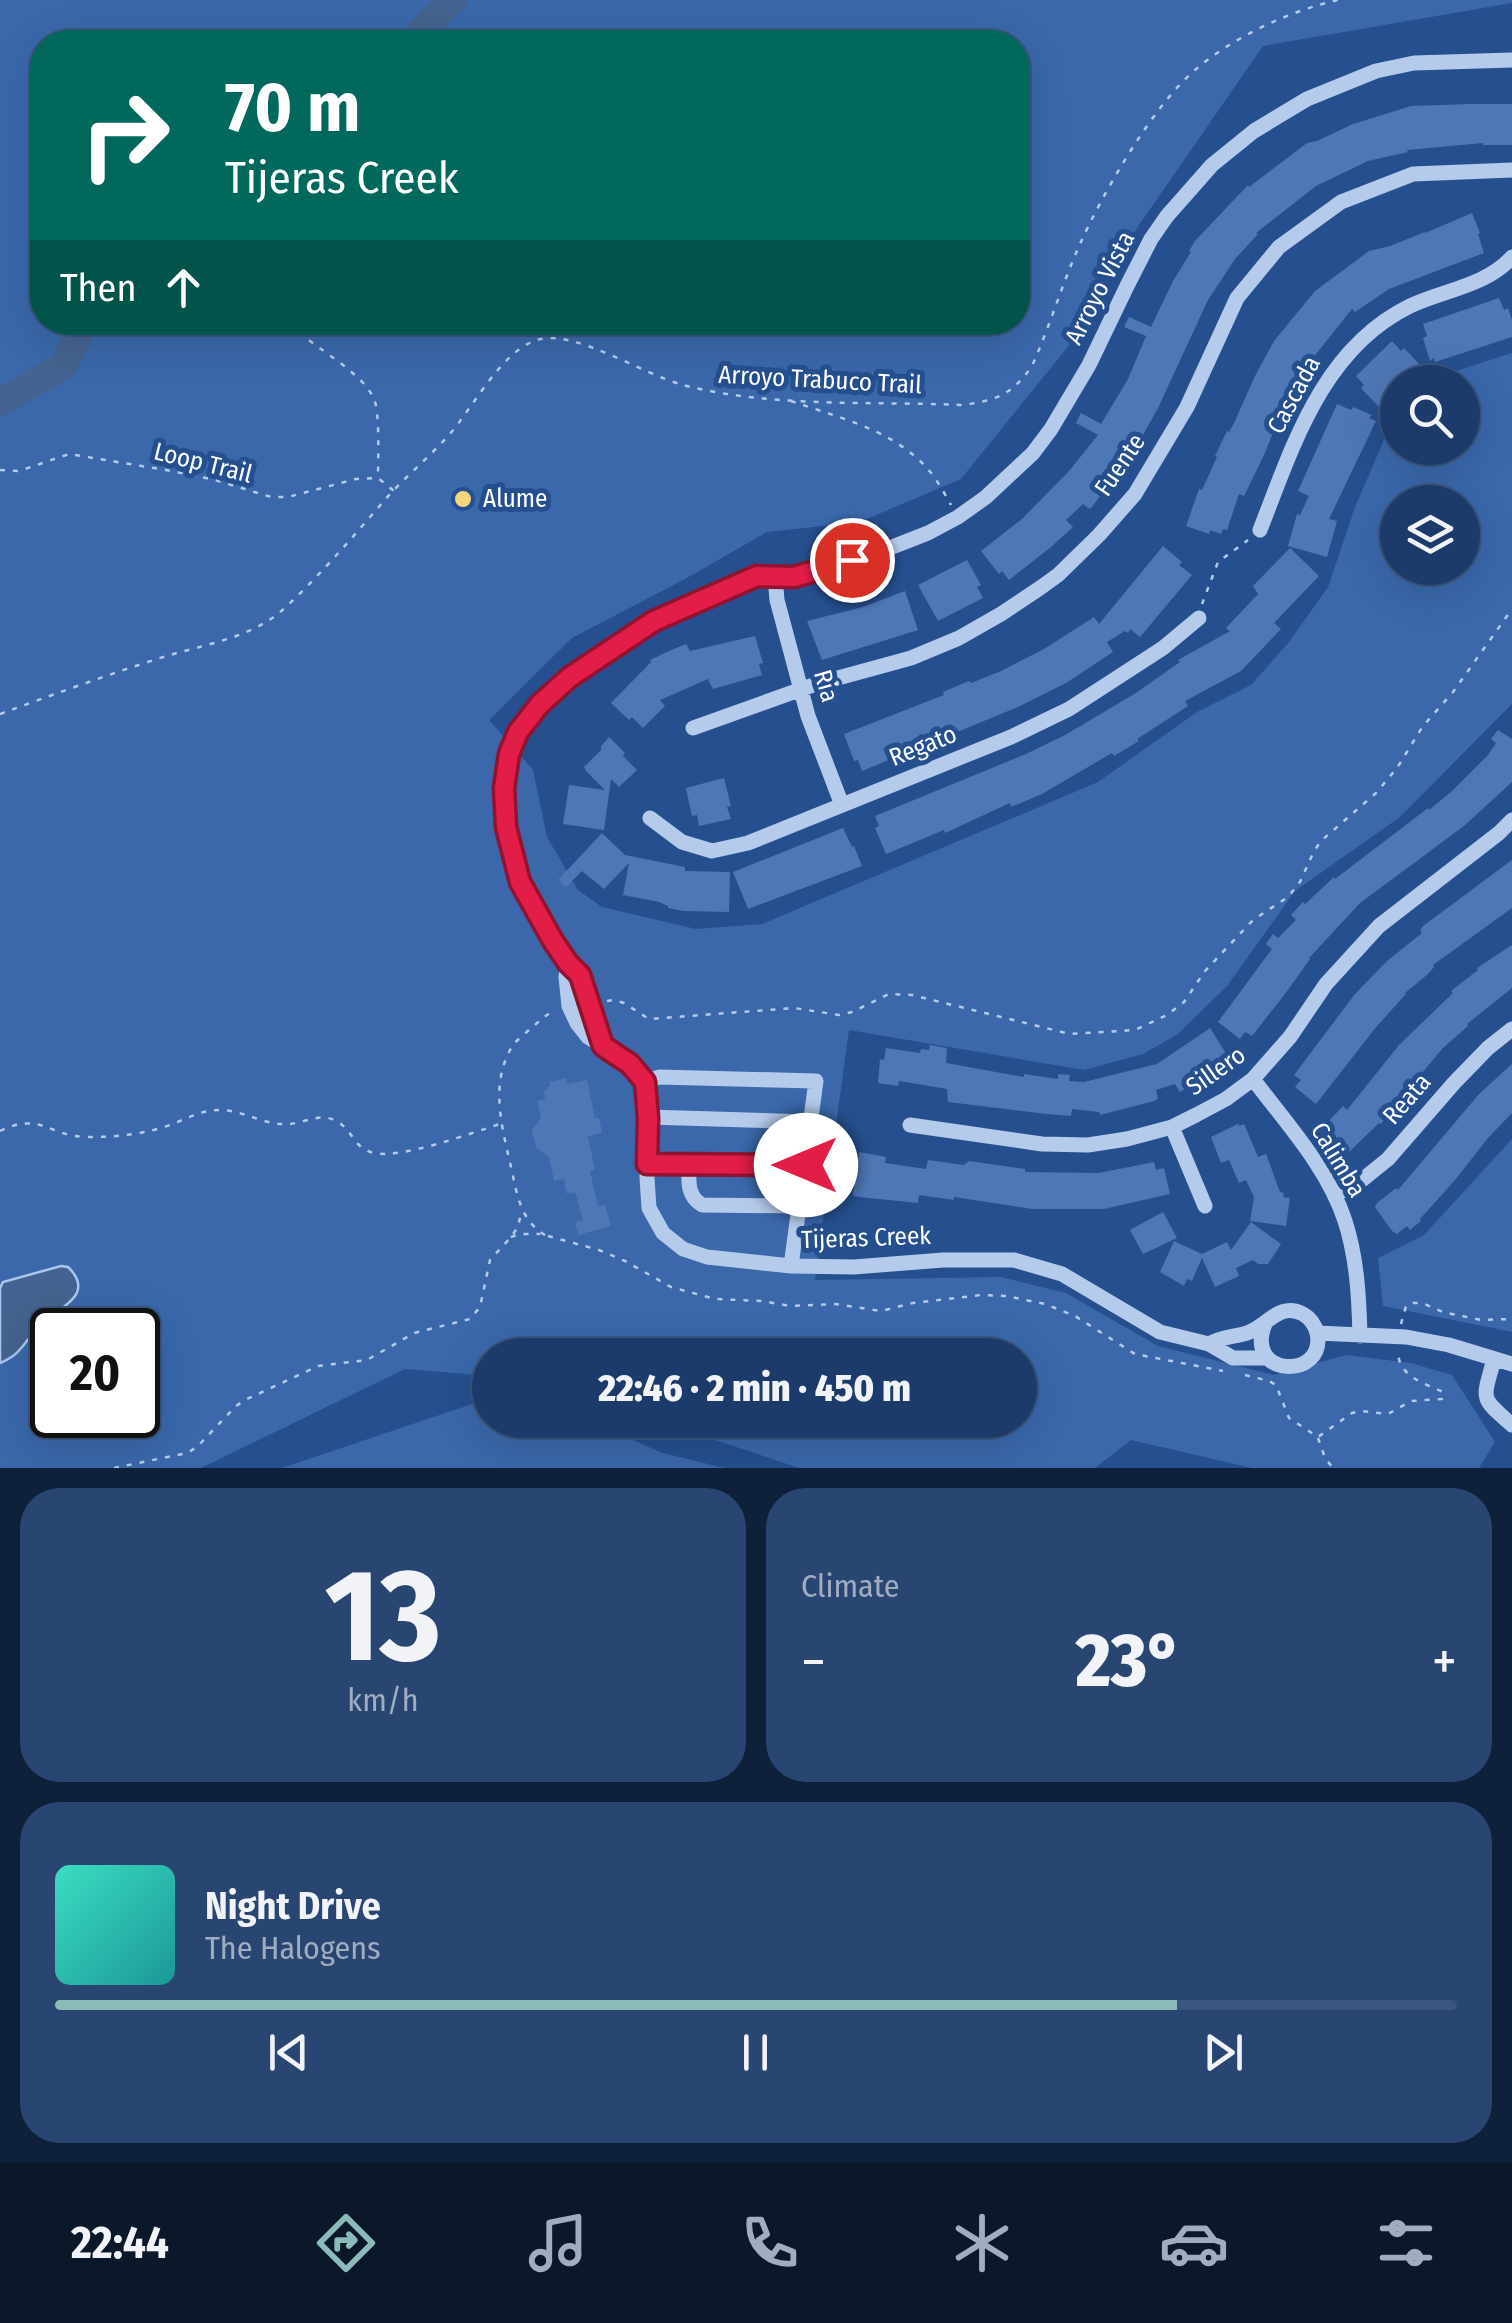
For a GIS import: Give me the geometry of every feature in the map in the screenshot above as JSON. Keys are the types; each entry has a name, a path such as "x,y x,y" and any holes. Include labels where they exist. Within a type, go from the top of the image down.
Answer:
{"street":[{"name":"Arroyo Vista","path":"568,963 520,882 506,827 509,754 518,732 540,704 570,677 654,621 757,576 794,577 928,533 958,517 1006,480 1052,429 1089,365 1151,239 1188,190 1254,130 1307,99 1376,72 1414,63 1512,60"},
{"name":"Fuente","path":"693,728 801,690 910,658 1002,614 1058,575 1135,494 1187,407 1236,298 1279,246 1341,202 1413,174 1512,170"},
{"name":"Cascada","path":"1260,530 1322,387 1338,364 1383,322 1408,307 1486,277 1512,257"},
{"name":"Ria","path":"775,577 777,600 801,690 842,805"},
{"name":"Regato","path":"650,818 682,842 712,851 748,842 1012,737 1069,709 1163,648 1199,618"},
{"name":"Sillero","path":"910,1125 1042,1144 1088,1146 1172,1127 1253,1080 1290,1037 1326,984 1379,926 1512,820"},
{"path":"568,963 580,975 603,1046"},
{"path":"568,963 569,1006 576,1024 588,1037 630,1064 645,1082 658,1077 816,1082 791,1266"},
{"name":"Reata","path":"1335,1195 1388,1160 1454,1083 1512,1030"},
{"name":"Calimba","path":"1253,1080 1335,1195 1346,1222 1357,1272 1360,1336"},
{"name":"Tijeras Creek","path":"645,1082 649,1208 663,1233 683,1248 707,1257 791,1266 854,1267 943,1260 1014,1260 1062,1274 1160,1332 1209,1344 1233,1358 1268,1358 1284,1367 1302,1364 1315,1352 1317,1333"},
{"path":"648,1118 812,1122"},
{"path":"1172,1127 1205,1206"},
{"path":"647,1164 806,1165"},
{"path":"690,1164 690,1193 702,1205 800,1206"},
{"path":"1209,1344 1250,1332 1278,1313 1294,1311 1309,1319 1317,1333 1406,1337 1512,1364"},
{"path":"1265,1324 1261,1342 1268,1358"},
{"path":"1494,1359 1486,1398 1490,1408 1512,1425"}],"path":[{"name":"Arroyo Trabuco Trail","path":"0,714 182,650 244,635 286,608 450,434 516,351 538,339 552,337 578,343 677,384 710,392 785,399 961,405 1004,395 1032,366 1080,244 1138,141 1172,93 1225,46 1282,19 1338,0"},
{"path":"301,335 360,379 375,400 378,478 394,490"},
{"path":"785,399 880,433 919,460 938,482 958,517"},
{"name":"Loop Trail","path":"0,470 19,471 69,454 215,480 271,498 356,479 378,478"},
{"path":"1199,618 1206,588 1218,562 1260,530"},
{"path":"589,1003 614,1000 649,1019 794,1008 839,1015 898,993 1070,1034 1134,1030 1150,1024 1184,1002 1205,970 1253,920 1288,896 1300,882 1314,851 1397,768 1423,726 1453,692 1512,609"},
{"path":"114,1468 187,1453 236,1406 318,1366 367,1360 414,1332 470,1318 480,1306 490,1260 512,1238 520,1221 502,1124 501,1078 514,1045 548,1014 569,1006"},
{"path":"0,1131 23,1122 78,1136 124,1136 222,1110 279,1124 330,1118 342,1125 358,1146 379,1154 417,1149 502,1124"},
{"path":"520,1207 529,1222 545,1235"},
{"path":"512,1238 529,1233 545,1235 599,1250 671,1288 715,1299 790,1306 834,1304 881,1311 981,1295 1044,1304 1091,1324 1135,1354 1269,1380 1280,1392 1289,1418 1318,1437 1334,1468"},
{"path":"1318,1437 1352,1413 1388,1414 1411,1401 1442,1399 1444,1396 1437,1389"}],"shaded area":[{"path":"0,0 1512,0 1263,46 1090,296 1079,333 961,479 860,522 767,532 572,638 489,720 533,770 547,837 578,890 602,907 696,929 762,924 1098,782 1197,712 1251,685 1289,642 1328,587 1380,449 1380,465 1480,465 1480,365 1475,365 1512,353 1512,704 1400,817 1295,891 1227,986 1178,1034 1143,1054 1084,1070 849,1030 815,1280 1001,1277 1066,1293 1158,1346 1274,1375 1346,1355 1411,1363 1452,1375 1495,1442 1479,1468 1252,1468 1131,1440 1095,1468 799,1468 709,1438 1037,1438 1037,1338 472,1338 472,1375 405,1369 201,1468 0,1468"},
{"path":"1512,1139 1512,1332 1383,1306 1378,1258 1424,1235"},
{"path":"61,1266 68,1267 78,1286 71,1301 62,1308 30,1308 30,1337 18,1352 0,1363 0,1288 3,1282"},
{"path":"472,1404 472,1438 628,1438 663,1453 724,1468 282,1468"}],"building":[{"path":"1512,104 1512,145 1483,143 1407,150 1368,161 1316,186 1256,233 1208,300 1134,451 1126,446 1114,464 1121,470 1090,509 1083,504 1066,520 1073,527 1051,547 1009,580 1002,571 999,574 981,551 1022,519 1069,471 1098,435 1076,423 1081,413 1101,424 1128,379 1146,336 1124,327 1129,317 1151,327 1195,241 1248,185 1307,143 1353,124 1411,106"},
{"path":"1472,213 1484,253 1389,289 1355,312 1352,309 1308,364 1283,408 1244,496 1239,494 1227,530 1223,529 1221,534 1210,530 1209,534 1186,526 1199,489 1202,490 1227,431 1274,341 1315,291 1369,251"},
{"path":"1499,298 1512,320 1512,337 1430,361 1423,324"},
{"path":"1392,341 1420,365 1380,365 1380,408 1361,388 1364,385 1356,376"},
{"path":"1337,404 1372,415 1369,418 1376,421 1329,519 1337,521 1327,557 1288,546 1297,514 1300,515 1309,496 1298,491"},
{"path":"1163,546 1192,575 1140,637 1130,629 1125,631 1107,642 1113,652 1066,683 1018,707 862,771 858,760 854,761 844,734 1001,671 1094,617 1099,624"},
{"path":"1290,548 1319,576 1274,623 1281,629 1241,671 1185,701 1188,706 1139,741 1042,794 1011,807 1010,803 945,833 944,830 886,854 875,828 879,826 875,816 1026,754 1136,693 1178,660 1230,631 1226,628 1258,594 1253,586"},
{"path":"967,560 981,585 977,587 983,598 938,621 918,585"},
{"path":"905,591 918,630 822,660 807,621 863,607"},
{"path":"755,636 763,663 759,664 762,675 713,689 708,679 660,700 665,706 643,728 611,703 650,660 669,651 686,644 690,651"},
{"path":"1498,730 1512,739 1512,782 1464,826 1360,903 1309,958 1252,1036 1245,1032 1240,1039 1218,1022 1272,949 1266,944 1273,934 1278,938 1296,920 1291,915 1303,902 1452,791 1488,755 1496,743 1491,739"},
{"path":"609,737 637,770 619,787 611,779 604,830 563,824 569,785 605,790 584,767"},
{"path":"724,778 731,819 699,826 697,815 692,816 686,788"},
{"path":"843,828 862,866 748,909 733,872"},
{"path":"602,833 625,855 685,867 685,871 730,872 729,912 683,911 623,895 629,863 604,889 582,871 566,887 558,880"},
{"path":"1512,860 1512,908 1433,965 1405,993 1316,1104 1295,1087 1301,1080 1294,1075 1355,994 1422,933 1423,926"},
{"path":"1512,945 1512,988 1443,1048 1381,1124 1349,1152 1340,1145 1324,1126 1343,1106 1347,1110 1399,1045 1451,991"},
{"path":"1210,1028 1229,1058 1227,1061 1180,1092 1175,1084 1156,1090 1158,1099 1154,1101 1100,1115 1072,1109 1071,1116 1046,1114 948,1102 947,1089 899,1081 898,1086 878,1083 880,1059 884,1060 886,1048 920,1053 921,1049 929,1050 930,1045 947,1048 946,1063 1024,1077 1058,1079 1058,1074 1070,1075 1069,1081 1084,1082 1157,1064"},
{"path":"1512,1064 1512,1113 1421,1221 1410,1230 1407,1226 1397,1234 1392,1231 1375,1207 1377,1203 1398,1190 1479,1094"},
{"path":"566,1078 567,1084 587,1080 595,1118 599,1118 602,1133 588,1136 595,1170 590,1171 598,1206 605,1205 611,1226 578,1235 575,1222 583,1220 575,1192 567,1194 564,1179 554,1181 549,1157 536,1148 532,1130 541,1118 537,1101 545,1099 549,1082"},
{"path":"1244,1124 1258,1157 1266,1154 1280,1192 1290,1198 1286,1226 1250,1221 1254,1197 1246,1180 1239,1183 1229,1160 1221,1163 1211,1137"},
{"path":"859,1152 886,1157 885,1163 926,1169 928,1160 964,1165 969,1161 1025,1172 1099,1173 1154,1162 1156,1170 1164,1168 1170,1194 1104,1209 1032,1209 919,1195 918,1203 853,1196"},
{"path":"1163,1212 1177,1238 1143,1254 1130,1230"},
{"path":"1251,1222 1281,1244 1268,1264 1253,1260 1236,1268 1239,1276 1215,1287 1202,1258 1192,1281 1187,1279 1184,1286 1160,1272 1174,1241 1202,1254 1227,1242 1231,1250"}],"waterway":[{"path":"422,30 453,0"},
{"path":"0,402 64,366 79,335"}],"place":[{"name":"Alume","path":"463,499"}],"route":[{"path":"806,1165 647,1164 645,1082 630,1064 603,1046 580,975 553,941 520,882 506,827 504,788 509,754 527,718 570,677 654,621 757,576 794,577 852,560"}]}
